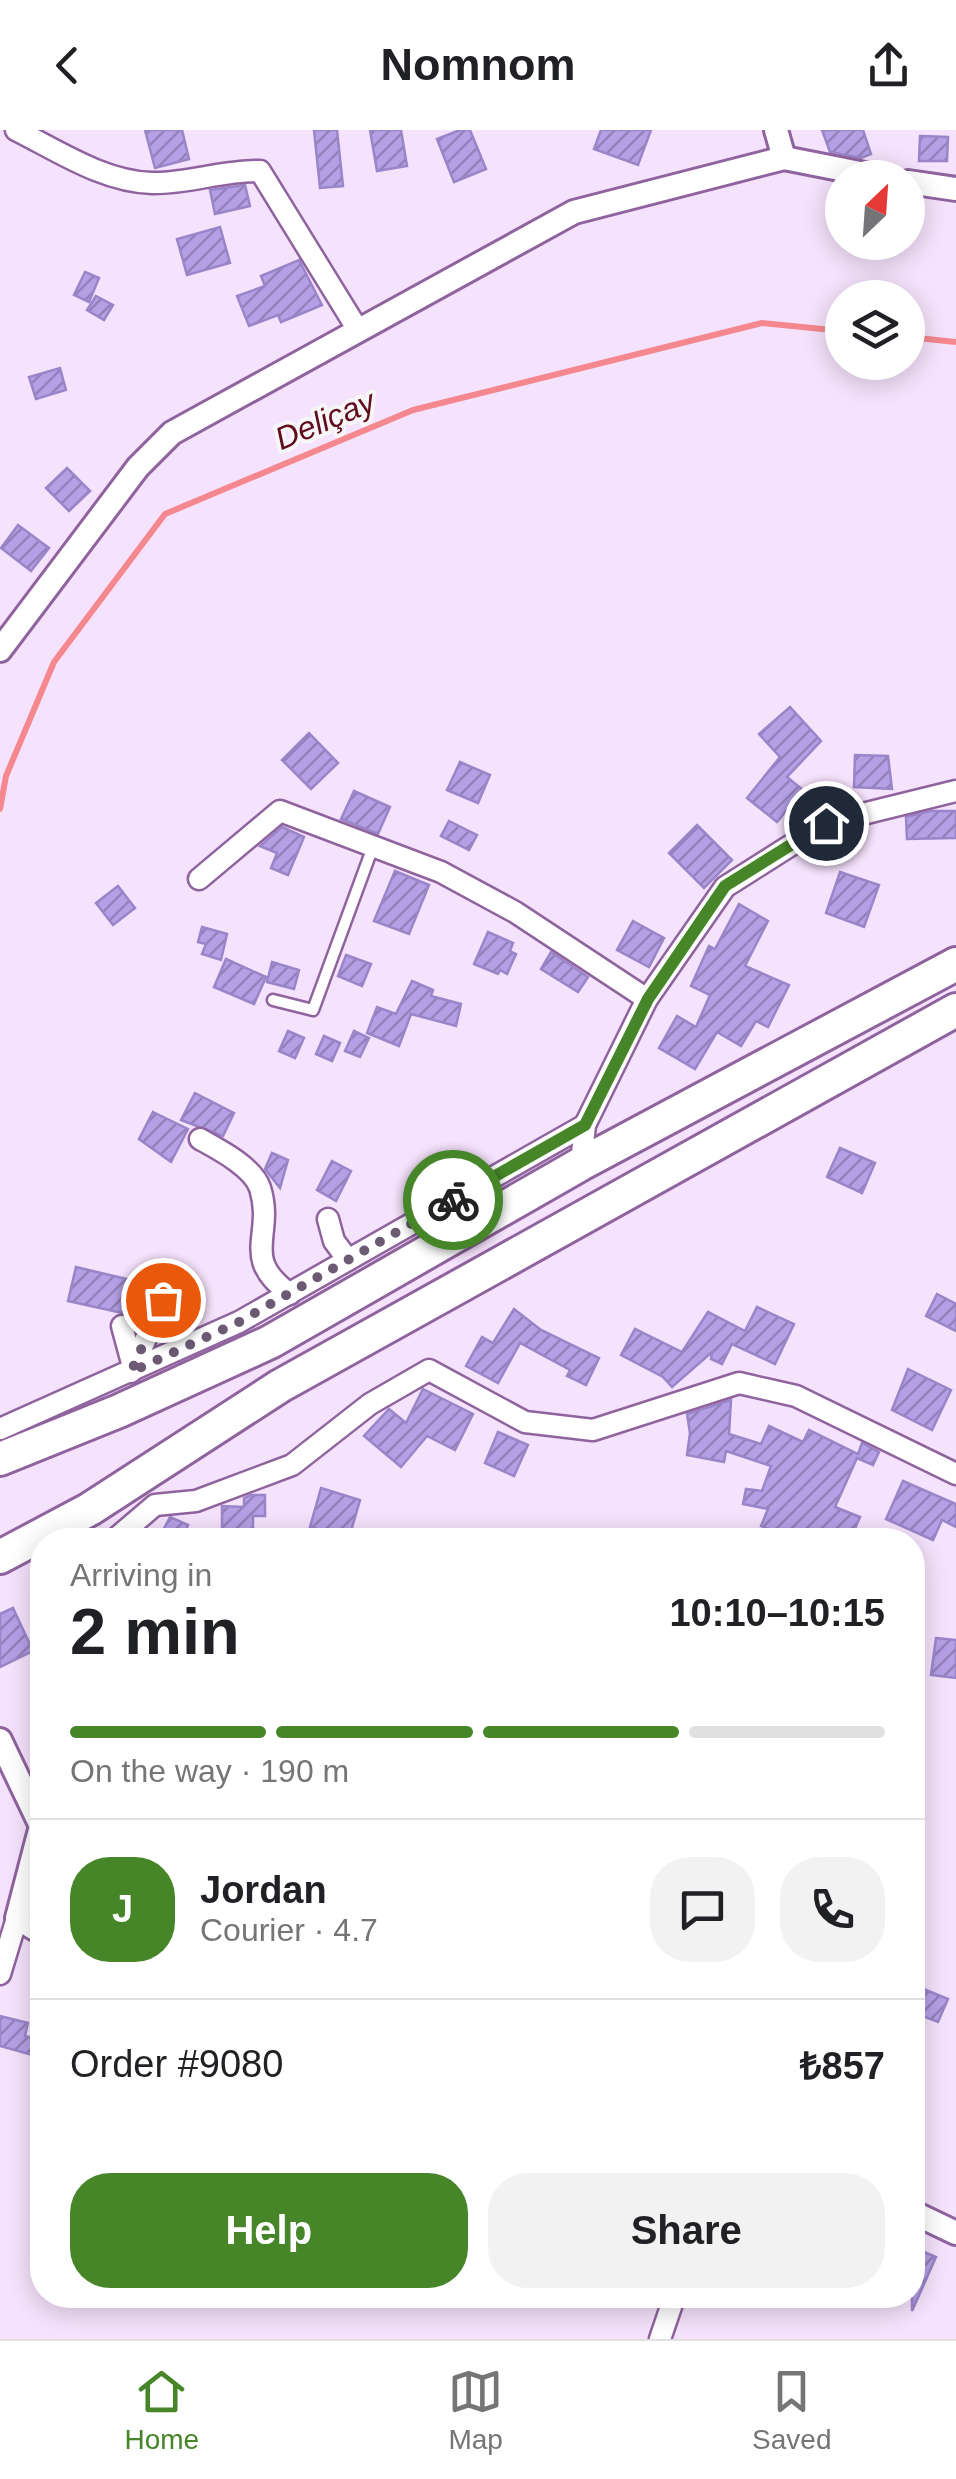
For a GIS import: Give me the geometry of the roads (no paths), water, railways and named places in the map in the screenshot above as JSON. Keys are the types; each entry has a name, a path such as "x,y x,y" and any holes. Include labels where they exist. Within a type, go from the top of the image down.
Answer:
{"highway":[{"path":"0,1459 119,1411 270,1342 581,1164 956,964"},
{"path":"56,1528 90,1510 280,1386 956,1010"},
{"path":"0,1557 30,1541"}],"street":[{"path":"16,130 104,174 152,183 230,170 260,171 358,330"},
{"path":"776,130 784,158"},
{"path":"0,650 116,494 172,434 574,212 784,158 825,166"},
{"path":"925,184 956,188"},
{"path":"581,1164 585,1125 648,999 725,886 826,823 956,792"},
{"path":"199,879 280,811 441,872 515,912 648,999"},
{"path":"0,1429 290,1294 585,1125"},
{"path":"200,1140 226,1153 260,1184 264,1213 259,1258 270,1280 290,1294"},
{"path":"328,1219 334,1241 348,1260"},
{"path":"132,1368 163,1300"},
{"path":"122,1326 132,1368"},
{"path":"128,1528 154,1505 196,1501 292,1465 370,1404 429,1370 525,1422 592,1430 739,1384 796,1396 956,1474"},
{"path":"0,1740 30,1799"},
{"path":"0,1974 30,1868"},
{"path":"17,1918 30,1926"},
{"path":"925,2218 956,2233"},
{"path":"660,2339 671,2308"}],"lane":[{"path":"273,1000 314,1010 374,844"}],"waterway":[{"name":"Deliçay","path":"0,809 6,776 54,662 165,514 413,410 762,323 825,329"},
{"name":"Deliçay","path":"925,339 956,342"}]}
